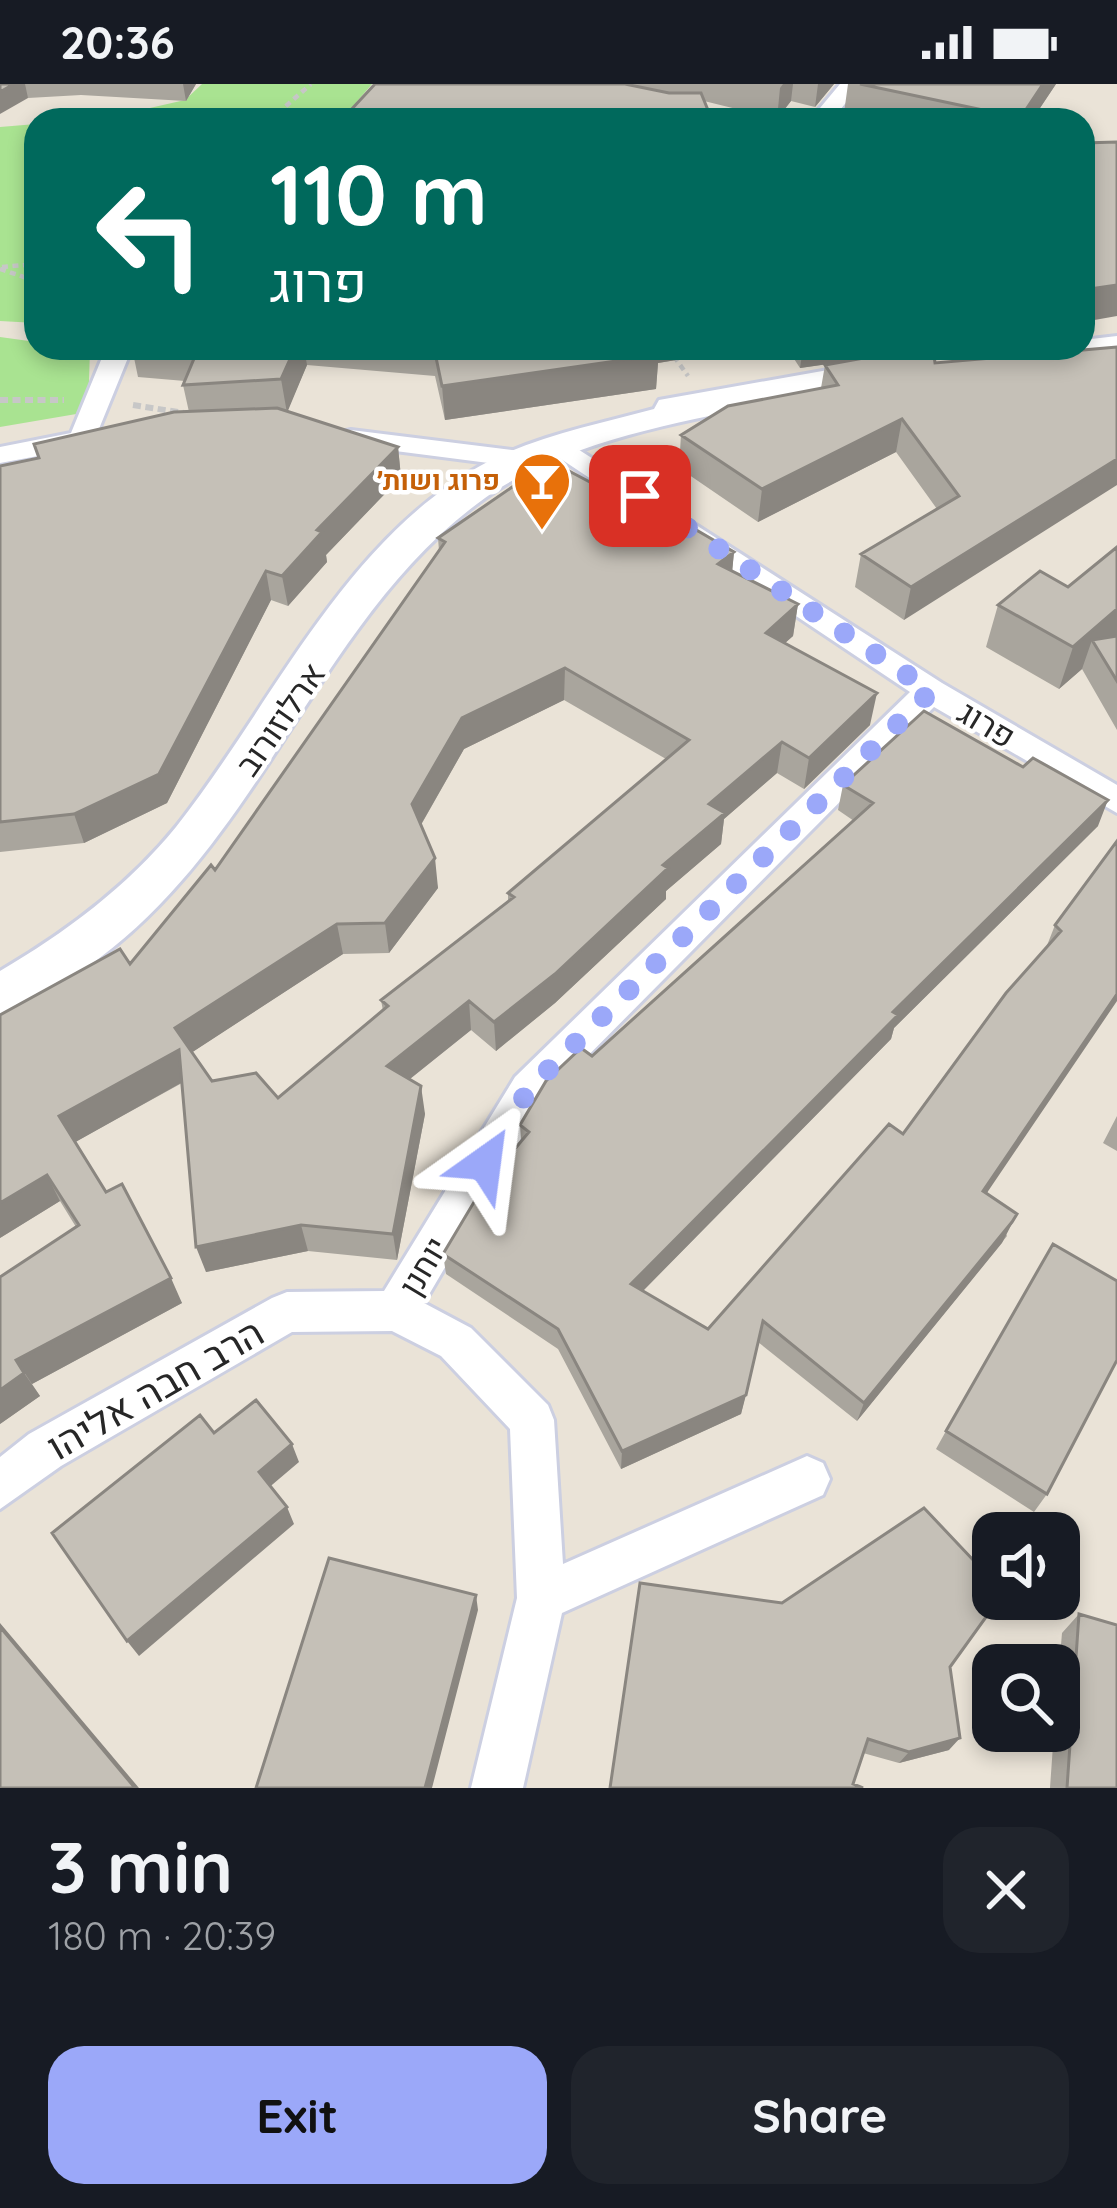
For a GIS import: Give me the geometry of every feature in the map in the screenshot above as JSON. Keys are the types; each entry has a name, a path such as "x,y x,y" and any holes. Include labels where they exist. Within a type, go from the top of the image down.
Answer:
{"street":[{"path":"830,108 851,84"},
{"path":"82,440 114,360"},
{"path":"975,362 993,360"},
{"name":"ארלוזורוב","path":"0,997 61,962 129,909 188,846 382,572 470,490 539,452 707,404 927,366"},
{"path":"0,454 121,432"},
{"path":"328,434 539,452"},
{"name":"פרוג","path":"539,452 1117,801"},
{"name":"יוחנן","path":"396,1311 529,1089 931,691"},
{"name":"הרב חבה אליהו","path":"0,1486 45,1450 287,1312 396,1311 456,1342 532,1420 541,1598 497,1788"},
{"path":"541,1598 807,1479"}],"path":[{"path":"284,108 311,84"}],"green space":[{"path":"202,84 372,84 351,108 150,108 185,100"},
{"path":"24,125 24,322 0,321 0,127"},
{"path":"0,337 24,340 24,360 90,360 88,412 0,427"}],"building":[{"path":"375,84 625,84 669,93 701,93 707,108 353,108"},
{"path":"860,84 1043,84 1027,108 973,108"},
{"path":"1117,142 1117,285 1095,288 1095,143"},
{"path":"1117,347 1117,459 911,587 861,554 959,496 902,419 762,489 681,435 728,406 838,385 825,365 853,360 1095,360 1095,349"},
{"path":"193,360 290,360 281,379 183,385"},
{"path":"437,360 623,360 442,386"},
{"path":"277,408 398,447 317,530 322,532 282,576 266,571 159,774 74,814 0,822 0,466 39,458 34,444 174,412"},
{"path":"550,461 660,519 674,517 734,552 718,564 798,604 766,633 877,693 809,758 782,742 709,804 725,813 663,865 668,868 555,974 494,1022 469,1001 387,1066 421,1086 393,1234 301,1225 196,1247 179,1050 59,1116 106,1192 122,1184 171,1278 16,1360 24,1373 0,1390 0,1277 79,1225 47,1175 0,1203 0,1015 120,949 130,964 211,865 215,870 445,542 438,538","holes":["565,668 689,740 508,893 514,897 381,1000 388,1006 278,1098 256,1073 212,1081 175,1028 337,924 385,923 435,858 412,804 462,718"]},
{"path":"1117,547 1117,609 1073,647 998,605 1040,571 1068,587"},
{"path":"1117,636 1117,681 1092,640"},
{"path":"924,711 1023,767 1033,758 1108,800 893,1012 898,1015 631,1284 708,1329 889,1124 903,1134 1006,993 1061,931 1055,925 1117,841 1117,994 983,1191 1017,1214 864,1403 763,1321 746,1395 622,1451 558,1329 443,1254 483,1187 529,1132 520,1125 546,1081 581,1048 592,1056 873,803 843,785"},
{"path":"1053,1244 1117,1281 1117,1360 1047,1494 946,1431"},
{"path":"256,1400 292,1444 259,1472 287,1507 127,1641 52,1533 200,1415 214,1433"},
{"path":"924,1508 972,1559 972,1620 984,1620 950,1667 960,1738 909,1752 868,1739 853,1784 863,1788 610,1788 640,1583 782,1603"},
{"path":"329,1558 476,1595 425,1788 256,1788"},
{"path":"1080,1614 1117,1625 1117,1788 1067,1788 1069,1752 1080,1752"},
{"path":"0,1627 135,1788 0,1788"}],"place":[{"name":"פרוג ושות׳","path":"542,532"}],"route":[{"path":"485,1163 529,1089 931,691 640,496"}]}
